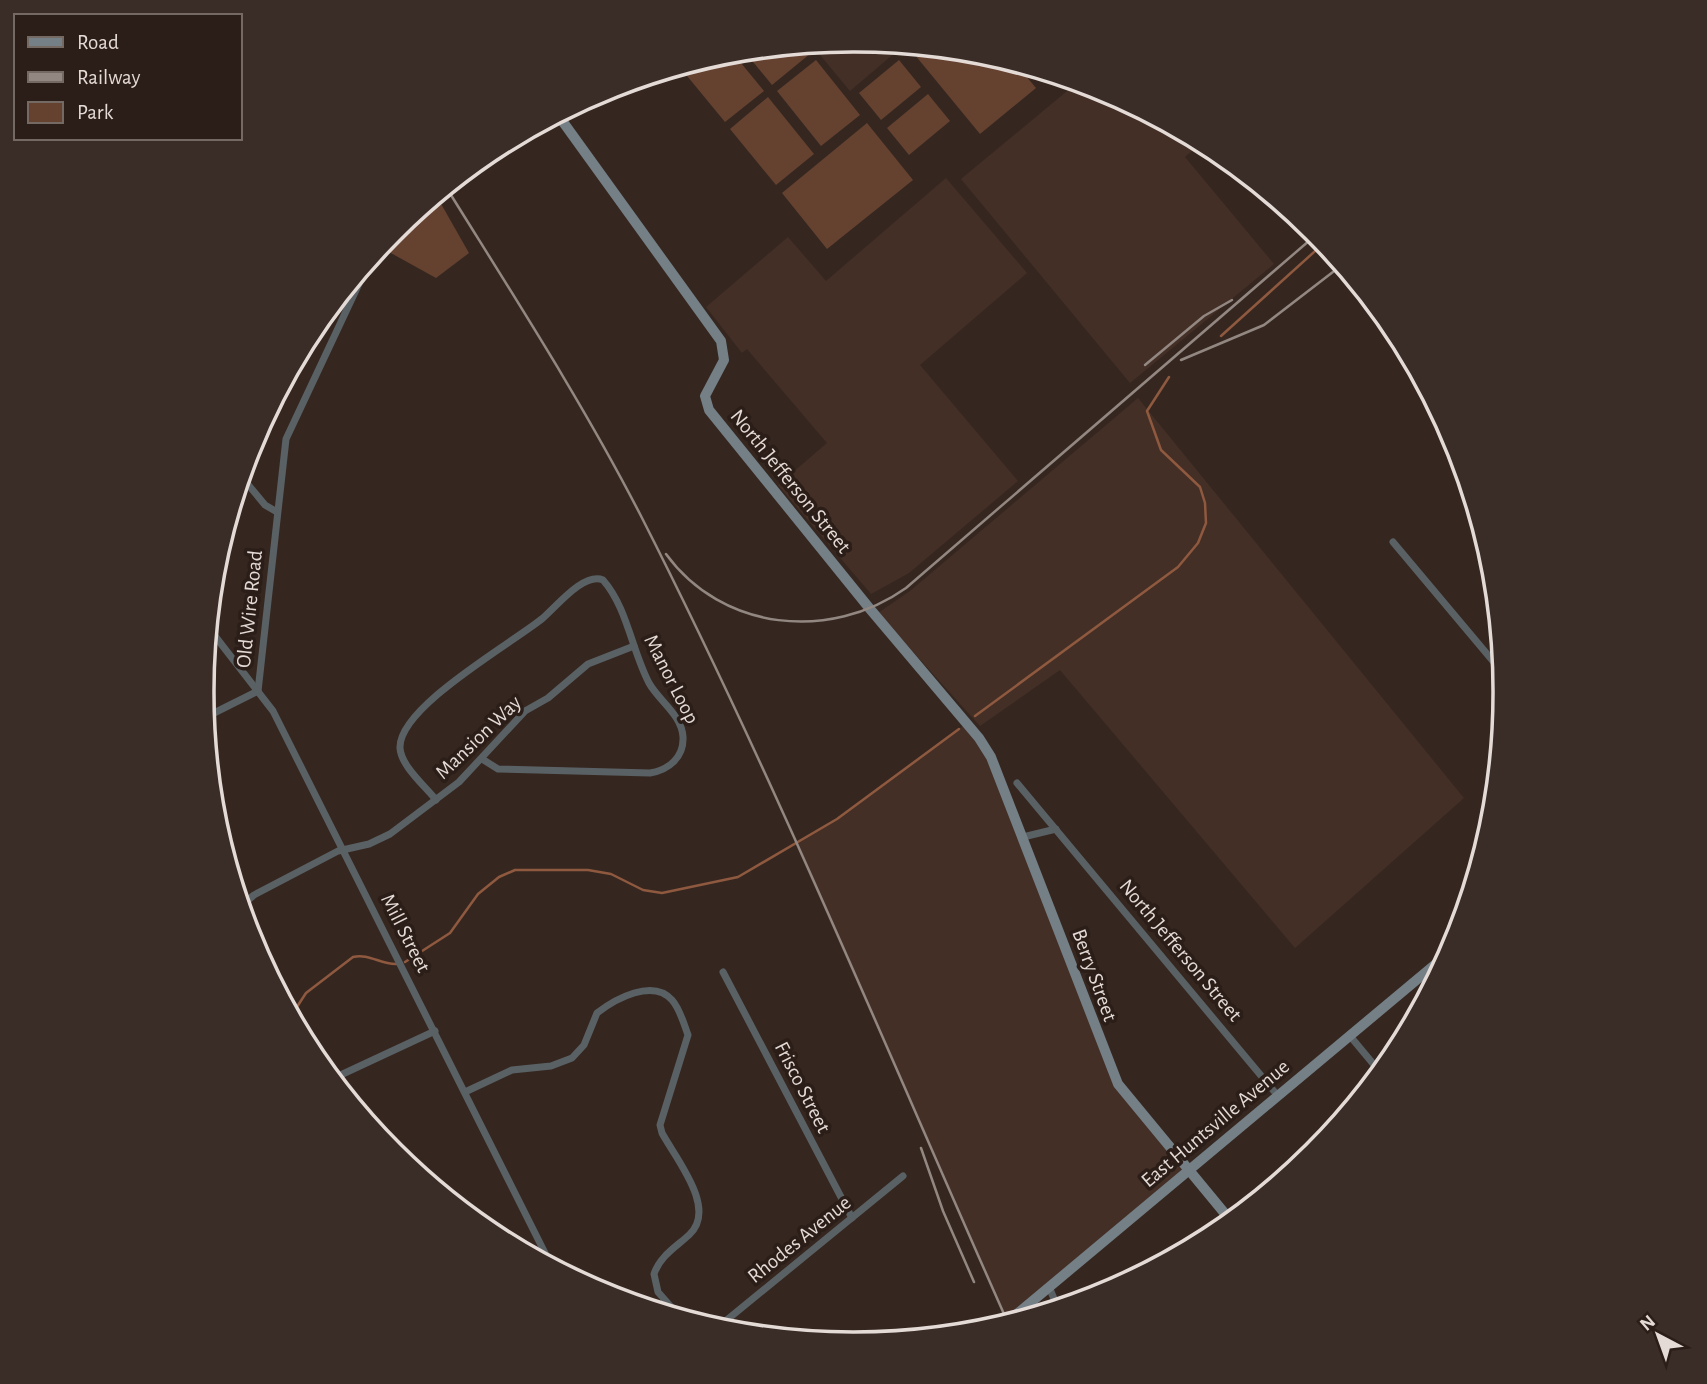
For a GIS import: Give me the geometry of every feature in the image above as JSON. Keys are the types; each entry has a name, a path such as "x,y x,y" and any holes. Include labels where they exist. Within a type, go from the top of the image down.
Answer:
{"street":[{"name":"North Jefferson Street","path":"563,122 721,341 724,360 705,396 709,410 870,610 963,718"},
{"name":"Old Wire Road","path":"258,691 289,426 356,291"},
{"path":"248,485 265,505 277,512"},
{"path":"1393,541 1492,660"},
{"name":"Manor Loop","path":"436,800 405,762 400,746 402,738 440,693 471,666 540,621 588,580 600,578 607,584 649,682 682,731 679,756 666,768 650,773 508,770 498,769 482,759"},
{"name":"Mill Street","path":"216,638 273,711 545,1252"},
{"name":"Mansion Way","path":"249,900 344,849 381,839 459,782 525,711 548,698 578,670 597,659 634,646"},
{"path":"214,713 258,691"},
{"name":"Berry Street","path":"963,718 991,757 1100,1044 1118,1084 1224,1213"},
{"name":"North Jefferson Street","path":"1017,783 1278,1096"},
{"path":"1023,836 1056,829"},
{"name":"East Huntsville Avenue","path":"1023,1309 1430,969"},
{"name":"Frisco Street","path":"723,972 852,1218"},
{"path":"465,1092 512,1070 551,1066 572,1058 584,1045 597,1013 641,991 657,991 671,998 688,1035 660,1125 697,1198 700,1216 692,1232 662,1258 654,1274 658,1292 669,1304"},
{"path":"341,1075 435,1031"},
{"path":"1350,1036 1373,1064"},
{"name":"Rhodes Avenue","path":"728,1319 903,1176"},
{"path":"1049,1287 1054,1299"}],"shaded area":[{"path":"819,54 894,54 850,91"},
{"path":"1069,90 1136,118 1193,150 1185,157 1274,264 1130,383 961,179"},
{"path":"946,178 1027,273 920,365 1018,481 909,573 871,594 778,485 827,443 747,349 742,353 706,307 788,237 826,281"},
{"path":"354,293 344,314 340,312"},
{"path":"1138,398 1464,798 1295,948 1060,670 980,726 878,613 910,591"},
{"path":"967,723 979,738 1118,1084 1188,1170 1023,1309 1003,1313 796,845 837,819"}],"green space":[{"path":"809,54 772,85 752,61"},
{"path":"916,56 1019,74 1026,76 1036,88 980,134"},
{"path":"816,60 860,115 821,146 777,91"},
{"path":"899,60 921,87 881,120 859,93"},
{"path":"741,63 764,91 725,122 686,75"},
{"path":"928,94 950,121 909,155 887,128"},
{"path":"768,97 814,154 776,185 730,129"},
{"path":"867,123 913,180 827,249 782,193"},
{"path":"441,204 469,253 436,278 390,252"}],"waterway":[{"path":"1221,336 1316,250"},
{"path":"975,716 1178,567 1198,543 1206,523 1205,503 1200,487 1161,450 1147,411 1169,377"},
{"path":"405,962 450,933 478,894 499,877 515,870 588,870 611,874 643,890 662,893 738,877 837,819 959,729"},
{"path":"297,1007 306,993 353,957 397,964"}],"railway":[{"path":"451,195 595,432 641,516 690,615 830,917 1004,1313"},
{"path":"666,554 689,580 716,599 747,613 778,620 811,621 844,616 876,605 906,588 1308,242"},
{"path":"1181,360 1264,325 1335,271"},
{"path":"1145,365 1204,316 1232,300"},
{"path":"921,1148 943,1211 974,1282"}]}
